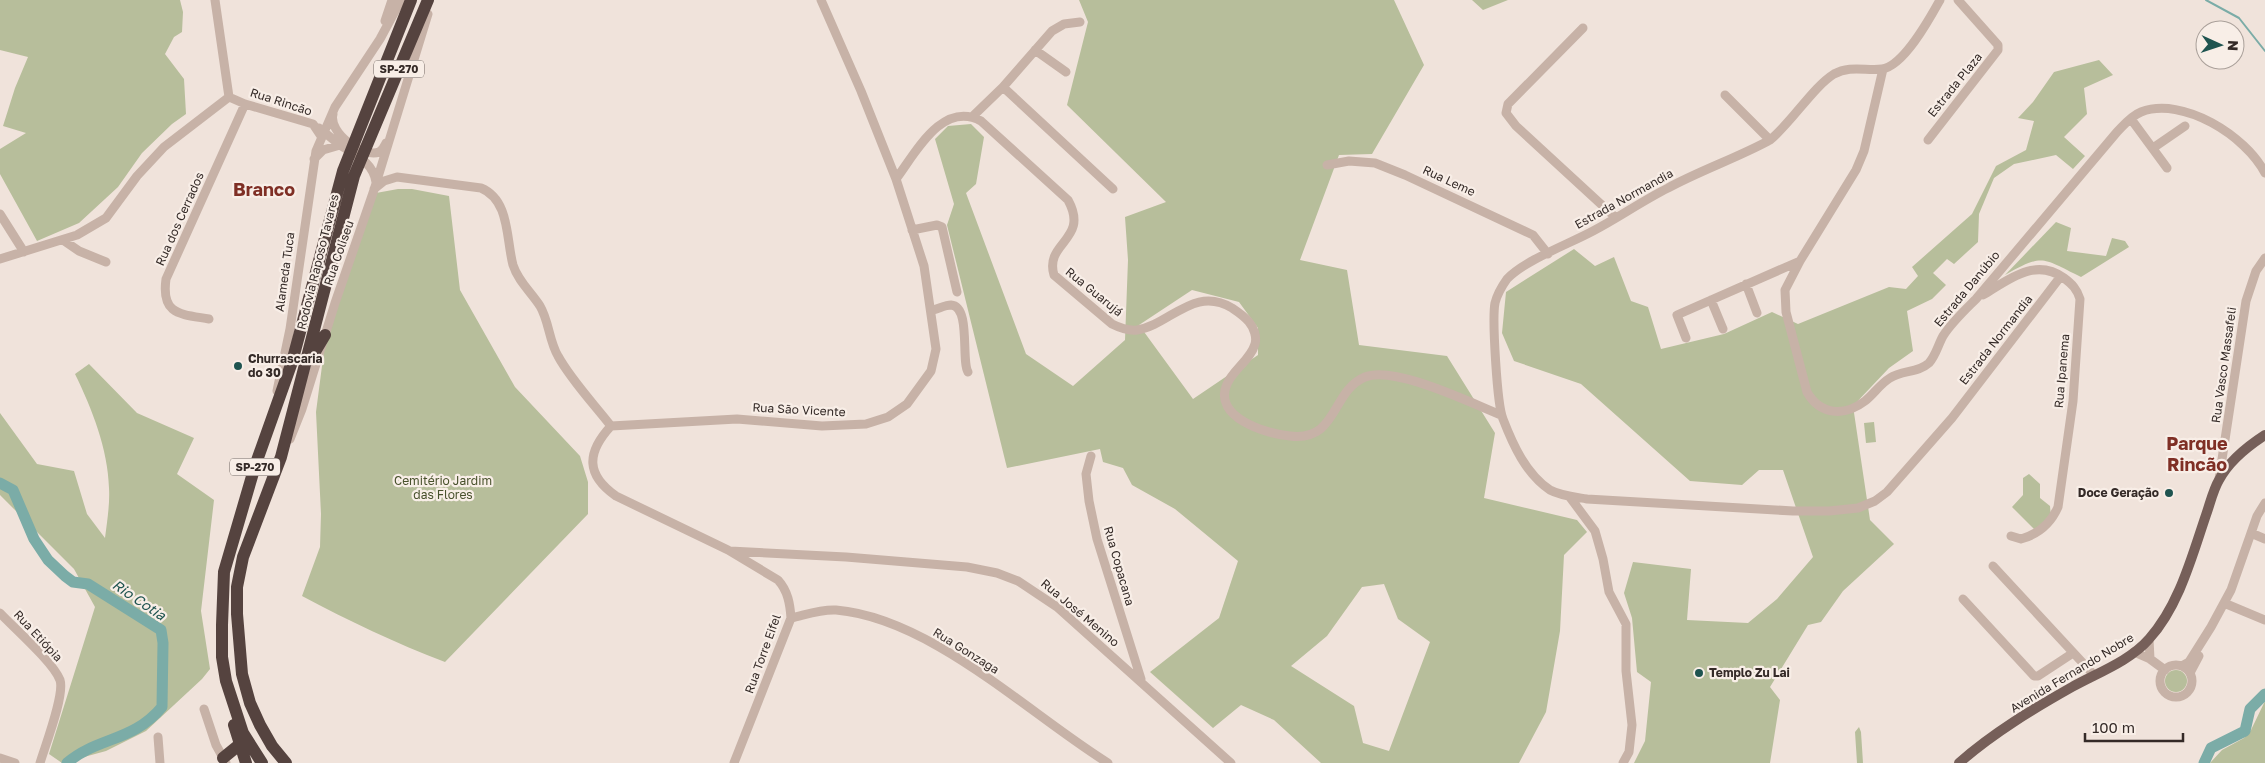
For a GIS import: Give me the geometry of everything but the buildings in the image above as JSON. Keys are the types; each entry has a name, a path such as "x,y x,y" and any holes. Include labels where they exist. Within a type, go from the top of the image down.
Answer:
{"highway":[{"name":"Rodovia Raposo Tavares","path":"286,763 272,746 250,703 242,674 237,614 237,587 244,557 281,457 306,366 357,131 410,0"},
{"name":"Rodovia Raposo Tavares","path":"262,763 253,752 243,733 235,714 226,681 222,657 224,572 271,417 300,333 348,173 369,138 428,0"},
{"path":"306,366 325,335"},
{"path":"226,681 229,709 246,763"},
{"path":"225,761 239,745"}],"main road":[{"name":"Avenida Fernando Nobre","path":"1959,763 1973,750 2010,724 2134,652 2149,640 2164,618 2176,595 2219,479 2233,462 2252,444 2265,435"}],"street":[{"path":"0,259 64,240 94,227 106,218 137,176 164,147 229,97 215,0"},
{"path":"386,0 388,10"},
{"name":"Alameda Tuca","path":"380,38 392,0"},
{"name":"Alameda Tuca","path":"271,417 290,329 314,159 322,134 334,107 380,38 401,0"},
{"name":"Rua Coliseu","path":"281,457 298,421 375,186 432,0"},
{"name":"Rua São Vicente","path":"611,426 737,419 822,426 866,424 882,419 907,404 931,371 936,349 932,310 924,266 896,179 861,91 821,0"},
{"path":"1883,69 1897,62 1940,0"},
{"name":"Estrada Plaza","path":"1928,140 1998,50 1998,45 1958,0"},
{"path":"896,179 935,128 945,120 973,116 1003,87 1058,27 1080,22"},
{"path":"1583,28 1508,104 1506,113 1516,126 1616,218"},
{"path":"1035,50 1066,72"},
{"name":"Estrada Normandia","path":"1883,69 1850,69 1833,75 1782,130 1770,140 1668,188 1508,278 1500,290 1495,303 1494,325 1501,415 1522,461 1537,479 1552,491 1596,500 1793,511 1829,511 1858,508 1875,501 1887,492 1952,418 2061,276"},
{"name":"Estrada Danúbio","path":"1883,69 1864,151 1856,170 1800,261 1785,290 1786,312 1807,392 1814,404 1825,410 1837,411 1857,406 1889,378 1922,368 1934,356 1942,337 1952,323 1976,299 2081,174 2131,118 2140,112 2158,109 2178,112 2206,120 2230,132 2248,148 2265,173"},
{"path":"1003,87 1113,189"},
{"path":"1725,95 1770,140"},
{"name":"Rua Rincão","path":"229,97 245,104 312,124"},
{"name":"Rua dos Cerrados","path":"209,319 173,311 167,304 164,292 166,280 245,104"},
{"path":"334,107 333,127 346,141 373,153 382,150 389,140"},
{"name":"Rua Guarujá","path":"973,116 988,127 1068,200 1074,213 1073,230 1051,263 1054,275 1112,324 1123,329 1135,330 1145,328 1180,308 1196,302 1214,302 1226,305 1250,323 1255,335 1255,344 1230,379 1224,395 1231,414 1242,421 1275,434 1300,437 1311,436 1328,421 1351,386 1365,377 1386,374 1405,377 1501,415"},
{"path":"2131,118 2167,168"},
{"path":"329,119 312,124 322,134 365,161 382,164 395,176"},
{"path":"2152,148 2185,126"},
{"path":"314,159 323,150 340,145"},
{"path":"365,161 374,175 375,186 395,176 481,188 489,191 497,200 503,213 513,266 520,280 540,307 555,351 611,426 602,436 593,456 593,470 602,486 616,496 728,550"},
{"name":"Rua Leme","path":"1327,164 1349,161 1375,163 1533,235 1548,254"},
{"path":"0,214 24,252"},
{"path":"912,230 937,225 942,227 956,292"},
{"path":"64,240 79,251 106,262"},
{"name":"Rua Vasco Massafeli","path":"2219,479 2246,301 2256,271 2265,258"},
{"path":"1686,338 1678,316 1800,261"},
{"name":"Rua Ipanema","path":"1976,299 2026,271 2036,268 2046,269 2061,276 2078,290 2080,298 2073,401 2058,506 2054,515 2041,531 2021,539 2011,536"},
{"path":"1746,284 1757,313"},
{"path":"1711,300 1724,329"},
{"path":"932,310 954,306 961,312 968,372"},
{"name":"Rua Copacana","path":"1091,456 1086,474 1089,502 1097,539 1141,681"},
{"path":"1569,496 1595,531 1603,559 1609,592 1626,624 1626,672 1632,725 1629,752 1623,763"},
{"path":"2257,536 2258,513 2265,503"},
{"path":"2182,666 2188,662 2236,592 2265,514"},
{"name":"Rua Torre Eifel","path":"728,550 778,580 784,587 788,598 791,618 734,763"},
{"name":"Rua José Menino","path":"728,550 968,567 997,573 1018,581 1037,592 1141,681 1231,763"},
{"path":"1993,566 2094,675"},
{"path":"1962,599 2034,676 2038,676 2073,653"},
{"path":"2226,604 2265,620"},
{"path":"2190,673 2182,666 2174,665 2164,670 2161,677 2162,688 2167,694 2174,696 2182,696 2188,691 2192,681 2191,669 2226,604"},
{"name":"Rua Gonzaga","path":"791,618 836,610 875,618 915,634 991,676 1032,704 1108,763"},
{"name":"Rua Etiópia","path":"0,614 53,669 60,681 60,696 40,763"},
{"path":"2149,640 2150,659"},
{"path":"2134,652 2150,659 2164,670"},
{"path":"204,709 225,761"},
{"path":"158,737 160,763"},
{"path":"0,758 15,763"}],"green space":[{"path":"0,0 180,0 183,12 182,32 174,37 165,54 184,79 186,114 172,124 142,153 118,187 79,223 37,241 0,174 0,149 26,133 3,126 15,88 28,57 0,50"},
{"path":"1079,0 1394,0 1424,65 1372,154 1339,155 1300,260 1347,270 1359,345 1447,356 1495,433 1484,498 1577,520 1587,532 1564,555 1560,631 1546,712 1519,763 1321,763 1274,720 1241,705 1213,728 1150,672 1219,618 1238,561 1175,509 1132,485 1123,468 1103,462 1100,449 1007,468 947,225 954,204 935,139 948,126 971,124 984,137 976,184 966,193 1026,354 1073,386 1125,340 1128,260 1125,217 1166,202 1067,105 1088,22","holes":["1192,290 1239,302 1258,328 1258,355 1193,399 1139,325","1384,584 1398,619 1430,642 1389,751 1363,743 1354,706 1291,666 1327,636 1362,587"]},
{"path":"1472,0 1508,0 1483,10"},
{"path":"2099,60 2113,75 2084,88 2087,114 2064,137 2085,156 2073,169 2056,155 2014,164 1994,178 1979,214 1978,242 1954,264 1947,259 1933,273 1946,285 1932,299 1907,311 1913,351 1889,368 1853,406 1870,520 1894,544 1843,591 1821,622 1808,625 1770,687 1780,700 1770,763 1634,763 1645,741 1651,682 1637,672 1632,618 1624,593 1633,562 1691,569 1687,620 1748,623 1777,599 1813,557 1783,470 1759,470 1742,485 1690,481 1581,384 1514,361 1502,333 1506,292 1574,249 1595,266 1614,257 1631,301 1648,307 1661,349 1724,334 1772,312 1798,324 1889,287 1906,289 1918,276 1912,267 1972,214 1996,166 2026,150 2034,121 2018,118 2033,102 2054,72"},
{"name":"Cemitério Jardim das Flores","path":"398,189 412,189 449,196 460,290 515,387 580,456 588,482 588,514 445,662 372,631 302,596 320,547 321,514 316,412 325,343 376,193"},
{"path":"2056,222 2071,228 2067,251 2106,256 2112,238 2125,241 2129,247 2081,277 2050,262 2043,261 2028,263 2005,275"},
{"path":"89,364 137,413 194,438 177,474 214,500 201,611 210,669 202,679 146,731 106,751 62,763 49,754 95,607 74,569 0,495 0,413 37,464 74,471 87,514 105,538 109,494 106,459 93,415 75,374"},
{"path":"1874,422 1876,442 1866,443 1864,423"},
{"path":"2029,474 2040,484 2040,498 2050,506 2051,517 2035,530 2012,507 2023,495 2023,478"},
{"path":"2172,670 2180,670 2187,677 2187,685 2180,692 2172,692 2165,685 2165,677"},
{"path":"2265,701 2265,763 2210,763 2222,750 2244,738 2251,730"},
{"path":"1859,727 1863,763 1857,763 1855,732"}],"waterway":[{"path":"2206,0 2239,18 2265,51"},
{"name":"Rio Cotia","path":"0,483 13,490 34,539 48,560 65,576 73,582 88,584 161,630 163,643 162,707 139,727 90,748 67,763"},
{"name":"Rio Cotia","path":"2204,763 2211,748 2245,731 2250,709 2265,694"}],"place":[{"name":"Churrascaria do 30","path":"238,366"},
{"name":"Doce Geração","path":"2169,493"},
{"name":"Templo Zu Lai","path":"1699,673"}],"district":[{"name":"Branco","path":"264,190"},
{"name":"Parque Rincão","path":"2197,454"}]}
